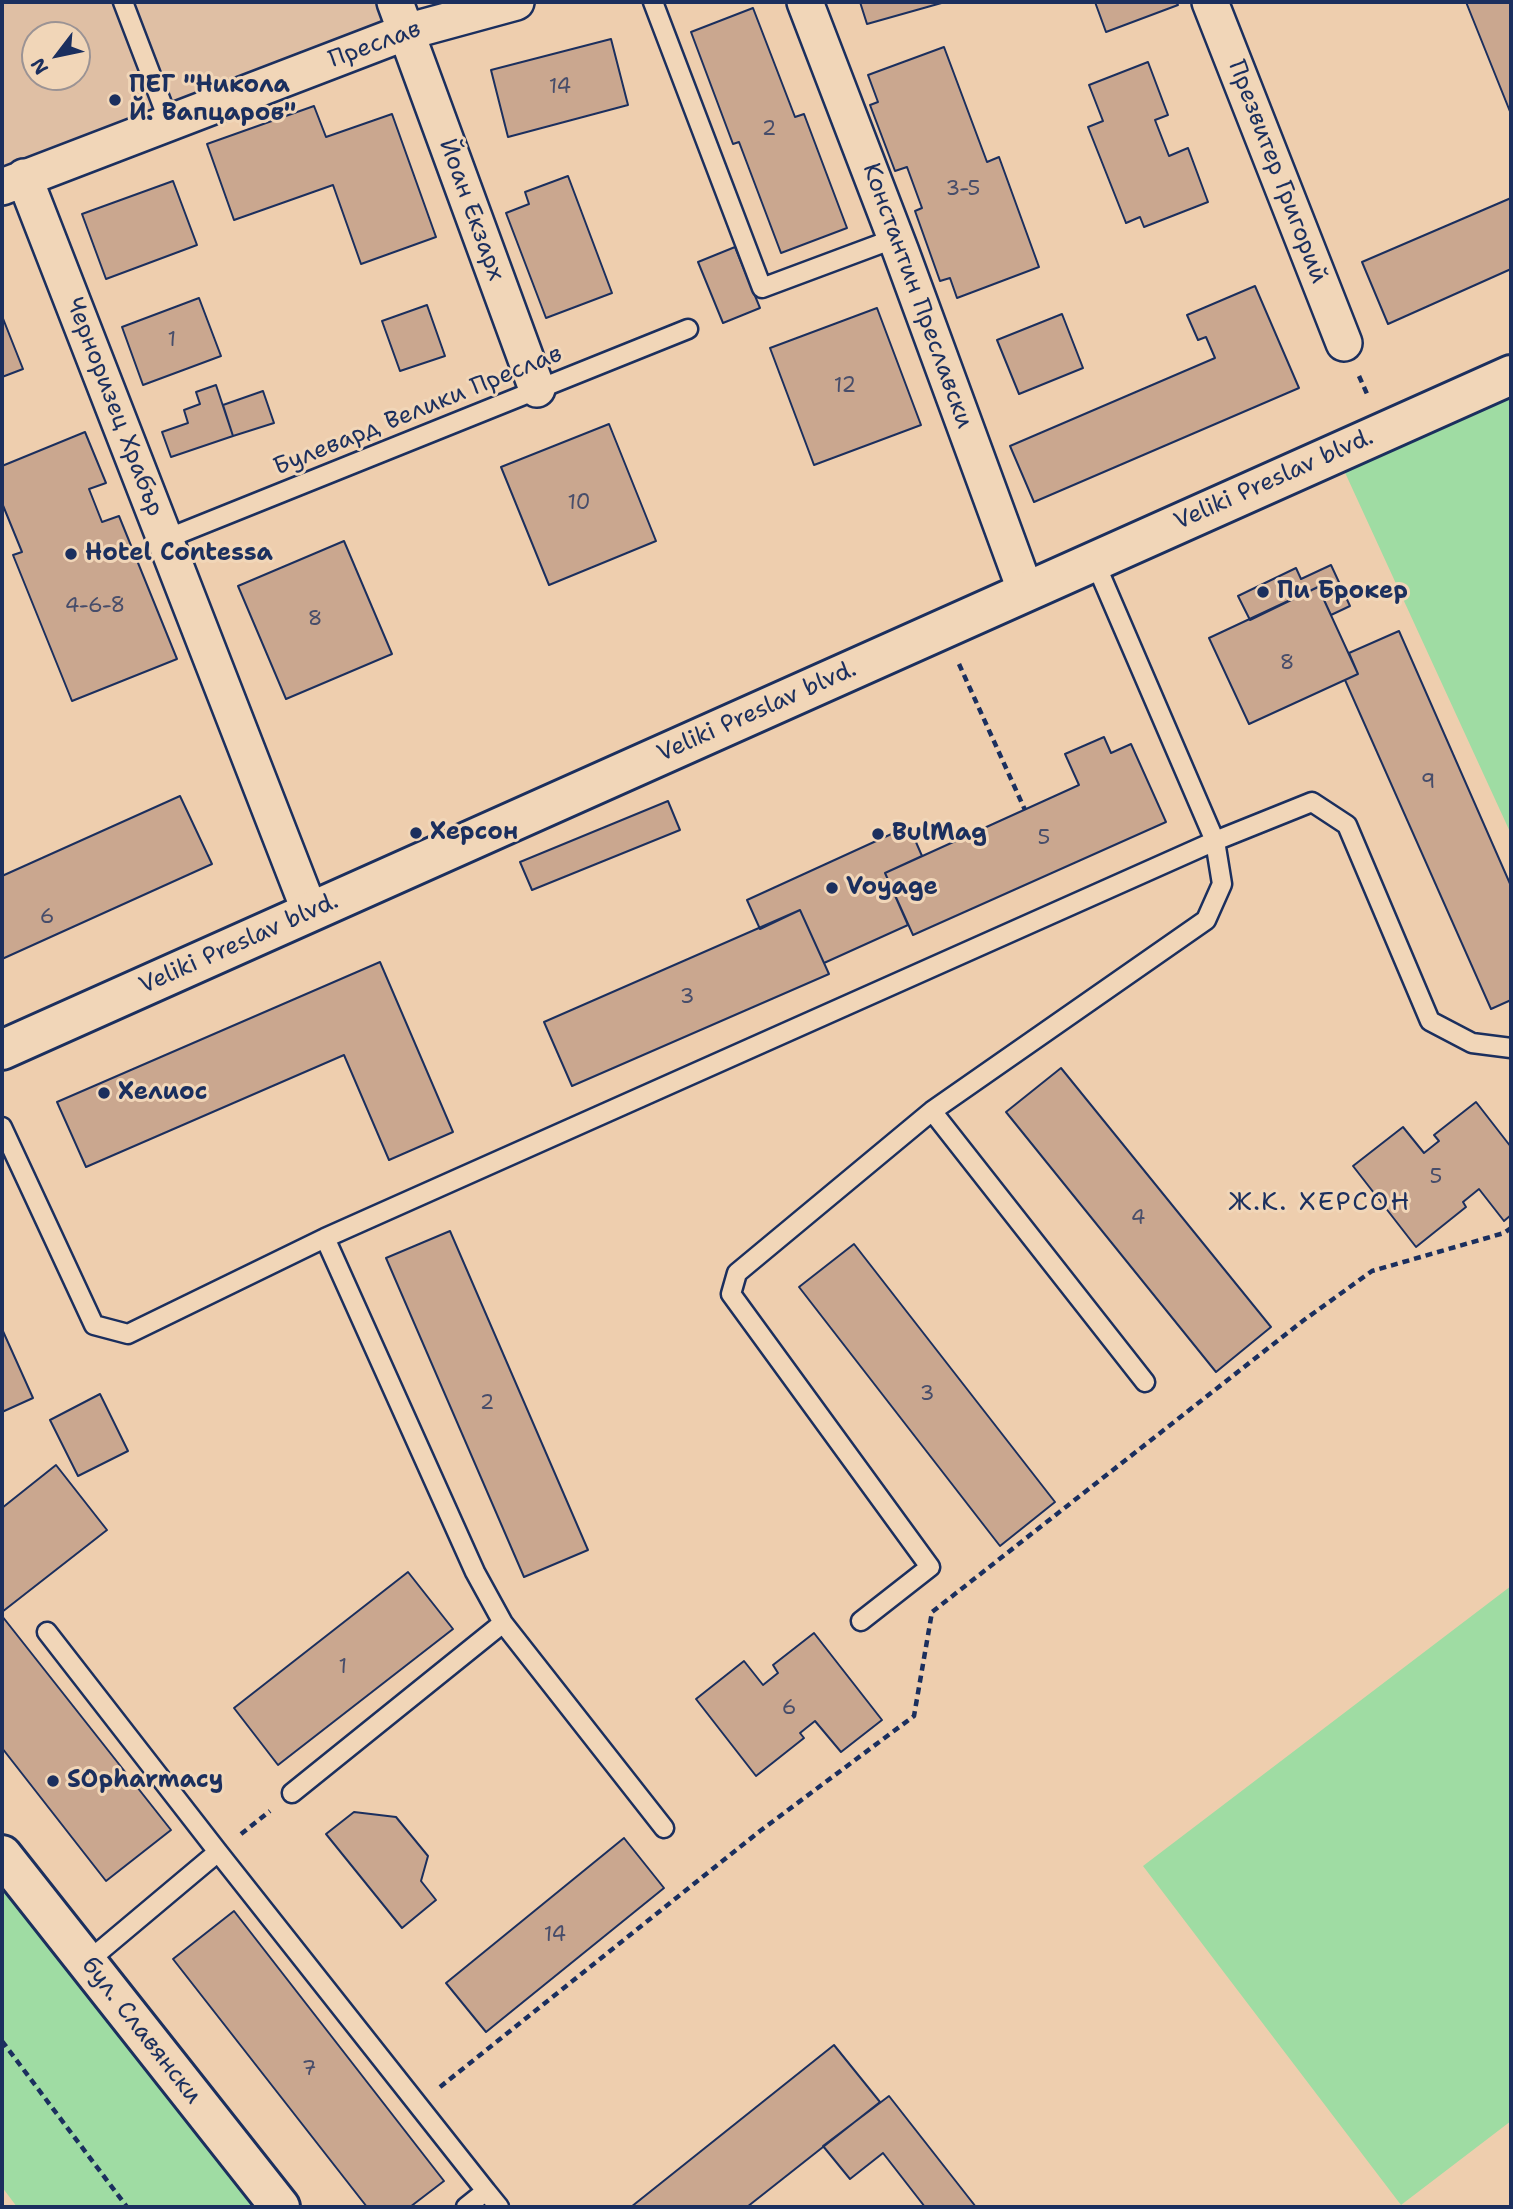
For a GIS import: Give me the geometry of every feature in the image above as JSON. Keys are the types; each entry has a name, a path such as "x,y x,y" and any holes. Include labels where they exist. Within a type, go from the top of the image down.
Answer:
{"main road":[{"name":"Veliki Preslav blvd.","path":"2,1050 1511,375"},
{"name":"бул. Славянски","path":"2,1855 280,2207"}],"street":[{"name":"Преслав","path":"13,182 169,122 400,17 516,2"},
{"name":"Константин Преславски","path":"805,2 896,238 1026,592"},
{"name":"Презвитер Григорий","path":"1210,2 1344,343"},
{"name":"Йоан Екзарх","path":"400,17 537,389"},
{"name":"Черноризец Храбър","path":"13,182 166,539 310,912"}],"lane":[{"path":"123,2 169,122"},
{"path":"653,2 762,288 896,238"},
{"name":"Булевард Велики Преслав","path":"166,539 688,329"},
{"path":"860,1621 930,1567 731,1294 737,1273 932,1111 1206,920 1222,884 1215,841 1094,560"},
{"path":"2,1127 94,1325 128,1334 325,1238 1215,841 1312,802 1347,825 1430,1021 1472,1043 1511,1048"},
{"path":"932,1111 1145,1382"},
{"path":"325,1238 475,1572 503,1623 664,1828"},
{"path":"292,1793 503,1623"},
{"path":"47,1632 499,2207"},
{"path":"87,1962 218,1852"},
{"path":"466,2207 486,2191"}],"path":[{"path":"1344,343 1384,432"},
{"path":"943,629 1025,810"},
{"path":"418,2105 760,1831 914,1716 932,1612 1304,1320 1372,1271 1504,1233 1511,1228"},
{"path":"218,1852 292,1793"},
{"path":"2,2041 127,2207"}],"shaded area":[{"name":"ПЕГ \"Никола Й. Вапцаров\"","path":"2,2 395,2 406,32 2,187"}],"green space":[{"path":"1511,375 1511,834 1336,453"},
{"path":"1511,1586 1511,2121 1401,2205 1143,1866"},
{"path":"2,1887 61,1956 259,2207 17,2207 2,2187"}],"building":[{"path":"860,2 945,2 867,24"},
{"path":"1095,2 1176,2 1178,5 1106,32"},
{"path":"1466,2 1511,2 1511,114"},
{"path":"753,8 795,117 804,114 847,228 781,253 739,142 733,144 691,32"},
{"path":"611,39 628,105 508,137 491,70"},
{"path":"944,47 987,162 999,157 1039,267 957,298 950,278 940,281 915,211 922,208 907,167 895,171 870,105 878,102 868,75"},
{"path":"1148,62 1168,115 1155,120 1169,156 1188,148 1208,202 1144,227 1140,217 1126,223 1088,127 1103,121 1089,85"},
{"path":"314,106 326,137 392,114 436,237 361,264 333,185 234,220 207,144"},
{"path":"568,176 612,293 546,318 506,213 529,204 525,192"},
{"path":"173,181 197,245 106,279 82,214"},
{"path":"1511,198 1511,269 1388,324 1362,262"},
{"path":"735,247 760,308 723,323 698,262"},
{"path":"1255,286 1299,388 1034,502 1010,446 1215,358 1206,337 1198,340 1187,315"},
{"path":"199,298 221,356 143,385 122,327"},
{"path":"427,305 445,356 400,371 382,321"},
{"path":"877,308 921,425 814,465 770,348"},
{"path":"1062,314 1083,368 1019,394 997,340"},
{"path":"2,316 23,369 2,377"},
{"path":"216,385 233,436 171,457 162,432 188,423 184,410 200,404 196,392"},
{"path":"263,391 274,423 233,436 223,405"},
{"path":"609,424 656,541 549,585 501,467"},
{"path":"85,432 106,483 89,489 102,522 119,516 177,659 72,701 13,555 22,552 2,503 2,466"},
{"path":"344,541 392,654 286,699 238,586"},
{"path":"1331,565 1350,606 1331,615 1318,587 1250,620 1238,596 1296,568 1301,579"},
{"path":"1318,587 1358,674 1249,724 1209,638"},
{"path":"1399,631 1511,886 1511,1000 1491,1009 1345,680 1358,674 1349,653"},
{"path":"1104,737 1111,753 1131,744 1166,822 913,935 885,873 1079,785 1065,754"},
{"path":"180,796 212,864 2,959 2,876"},
{"path":"668,801 680,830 532,890 520,862"},
{"name":"Voyage","path":"909,826 922,856 885,873 908,925 824,963 800,910 760,929 747,900"},
{"path":"800,910 829,974 572,1086 544,1022"},
{"path":"380,962 453,1132 389,1160 344,1055 86,1167 57,1102"},
{"path":"1061,1068 1271,1327 1216,1372 1006,1112"},
{"path":"1476,1102 1511,1147 1511,1215 1504,1221 1479,1189 1463,1202 1466,1207 1416,1247 1353,1166 1403,1127 1424,1153 1439,1141 1434,1135"},
{"path":"450,1231 588,1550 524,1577 386,1258"},
{"path":"854,1244 1055,1502 1000,1546 799,1287"},
{"path":"2,1329 33,1398 2,1412"},
{"path":"100,1394 128,1451 78,1476 50,1420"},
{"path":"56,1465 107,1530 2,1612 2,1508"},
{"path":"408,1572 453,1629 278,1765 234,1708"},
{"path":"2,1616 171,1830 106,1881 2,1748"},
{"path":"814,1633 882,1720 841,1752 815,1721 800,1733 804,1738 756,1776 696,1699 744,1661 763,1685 778,1673 773,1665"},
{"path":"354,1812 396,1817 428,1856 421,1881 436,1900 402,1928 326,1834"},
{"path":"624,1838 664,1888 486,2032 446,1983"},
{"path":"234,1911 444,2181 410,2207 367,2207 173,1959"},
{"path":"834,2045 880,2102 747,2207 631,2207"},
{"path":"889,2096 976,2207 925,2207 883,2153 850,2179 823,2146"}],"place":[{"name":"ПЕГ \"Никола Й. Вапцаров\"","path":"115,100"},
{"name":"Hotel Contessa","path":"71,554"},
{"name":"Пи Брокер","path":"1263,592"},
{"name":"Херсон","path":"416,833"},
{"name":"BulMag","path":"878,834"},
{"name":"Voyage","path":"832,888"},
{"name":"Хелиос","path":"104,1093"},
{"name":"SOpharmacy","path":"53,1781"}],"district":[{"name":"Ж.К. ХЕРСОН","path":"1320,1203"}]}
